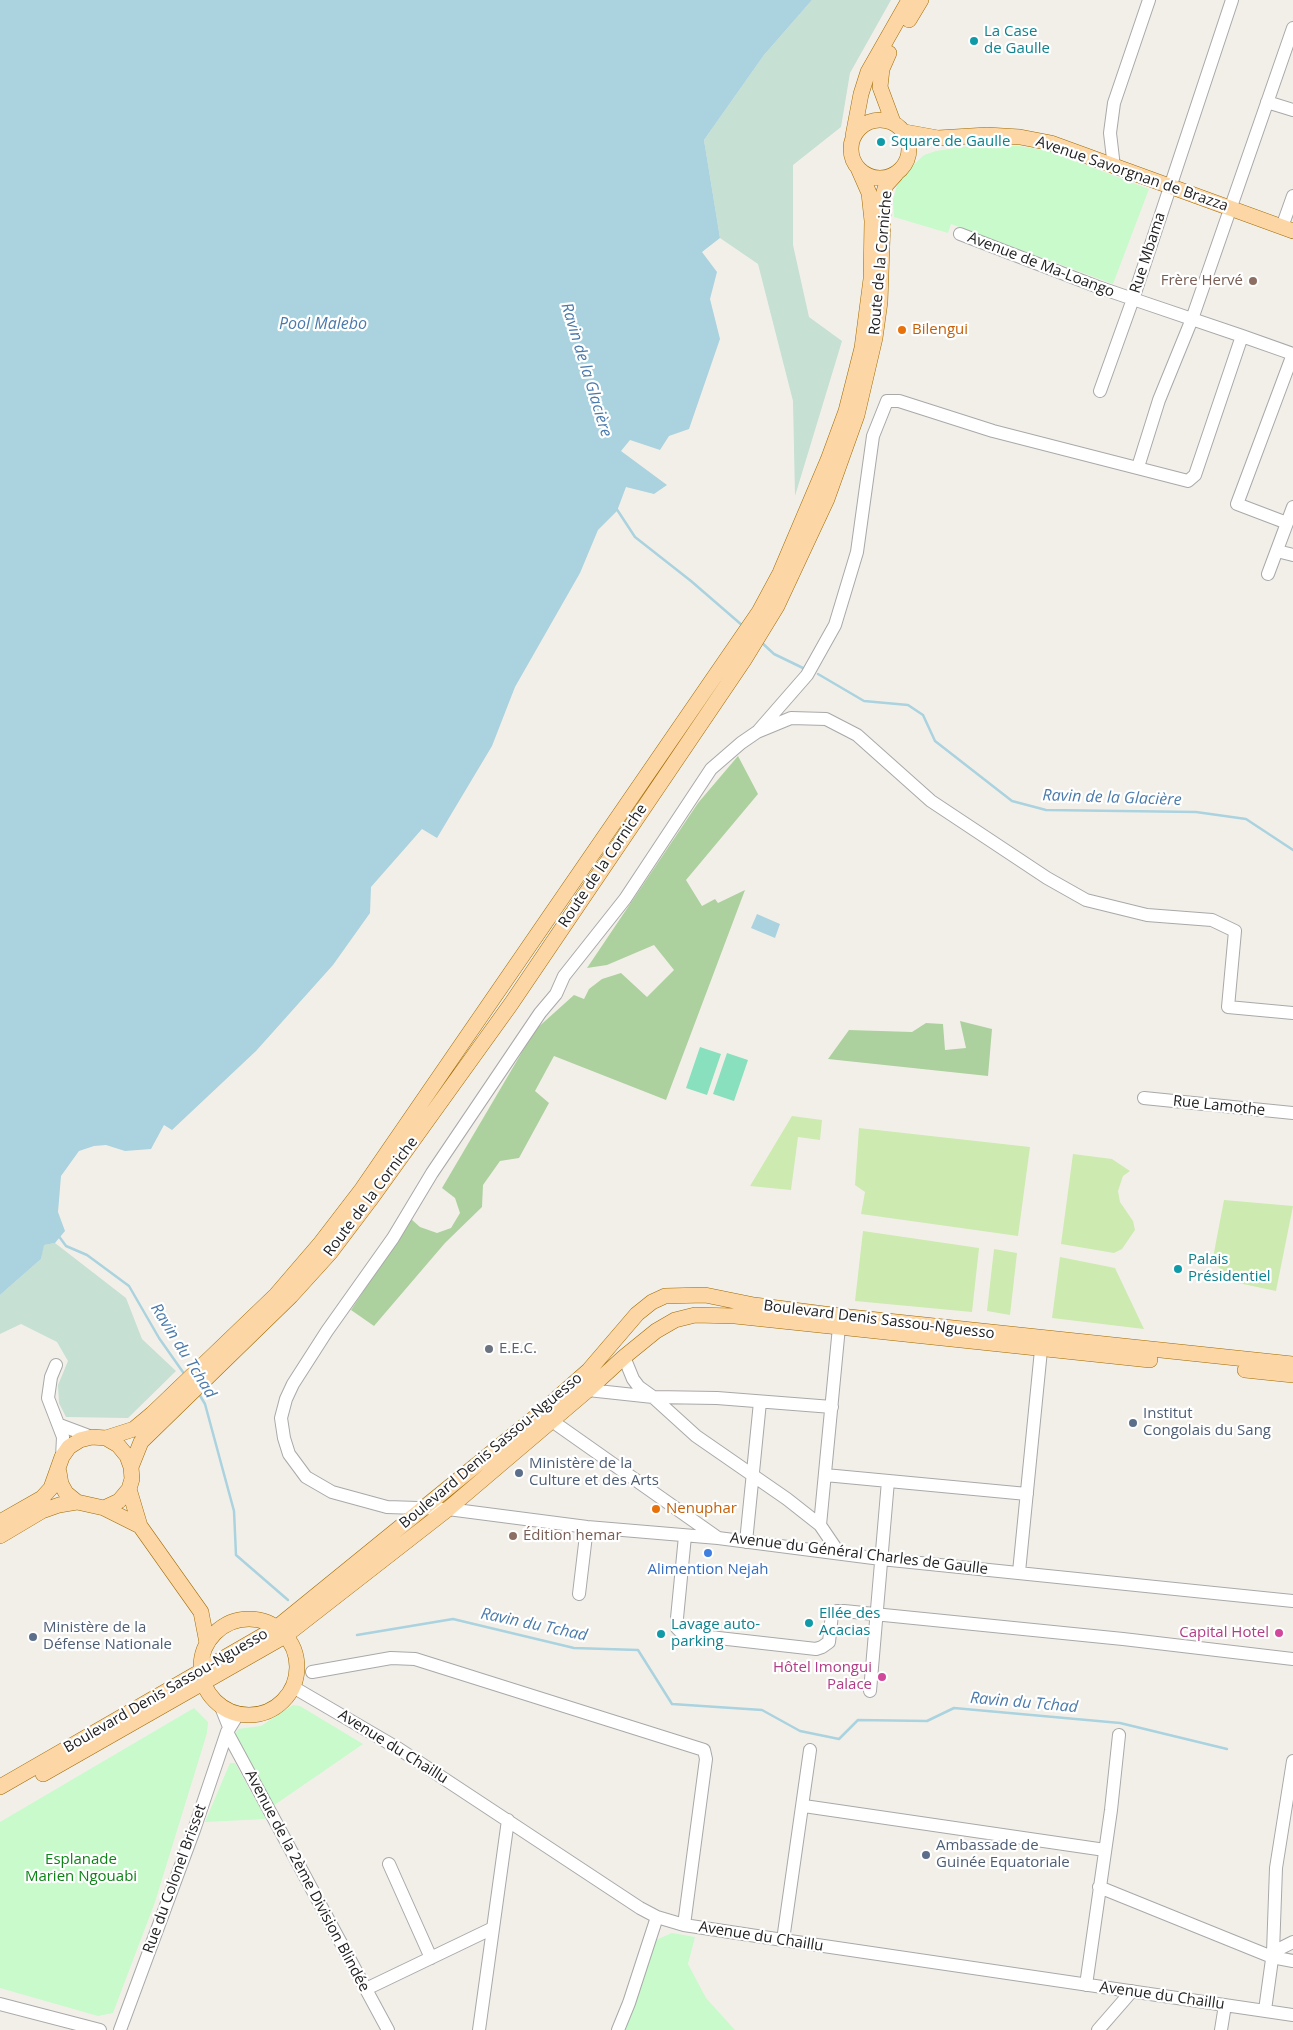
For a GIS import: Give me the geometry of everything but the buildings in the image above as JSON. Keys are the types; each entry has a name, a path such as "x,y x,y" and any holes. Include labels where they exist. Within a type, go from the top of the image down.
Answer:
{"main road":[{"name":"Route de la Corniche","path":"852,413 871,279 871,205 869,193 852,153 853,137 861,94 868,72 909,0"},
{"name":"Route de la Corniche","path":"132,1466 141,1442 158,1417 291,1296 330,1253 511,1004 744,660 777,606 827,499 875,338 880,302 884,192 886,185 900,170 909,149 880,87 882,69 921,0"},
{"path":"853,137 867,123 877,120 899,127"},
{"name":"Avenue Savorgnan de Brazza","path":"899,127 938,138 987,135 1020,137 1051,143 1288,229"},
{"name":"Avenue Savorgnan de Brazza","path":"900,170 920,146 938,138"},
{"name":"Route de la Corniche","path":"858,168 866,175 876,178 886,178 900,170"},
{"name":"Boulevard Denis Sassou-Nguesso","path":"280,1632 425,1508 574,1385 637,1314 652,1302 665,1296 705,1294 736,1302 777,1308 1042,1344 1293,1375"},
{"name":"Boulevard Denis Sassou-Nguesso","path":"0,1797 280,1632 448,1509 624,1357 656,1331 675,1320 695,1315 735,1316 839,1328 1293,1364"},
{"name":"Route de la Corniche","path":"99,1437 134,1430 158,1417"},
{"path":"0,1522 42,1498 51,1488 62,1457 69,1447 80,1440 99,1437 118,1446 127,1456 132,1466 129,1489 140,1526 201,1612 207,1643"},
{"path":"58,1472 60,1484 66,1493 77,1502"},
{"path":"104,1508 119,1501 129,1489"},
{"path":"0,1536 42,1511 59,1505 77,1502 104,1508 140,1526"},
{"path":"201,1612 218,1620 232,1622"},
{"path":"247,1619 262,1621 280,1632 293,1648 296,1660 296,1674 292,1687 276,1707 251,1715 238,1714 221,1707 210,1697 202,1677 202,1657 207,1643 218,1630 232,1622 247,1619"},
{"name":"Boulevard Denis Sassou-Nguesso","path":"0,1786 202,1677"}],"street":[{"path":"1114,167 1110,133 1114,103 1149,0"},
{"name":"Rue Mbama","path":"1100,391 1133,299 1232,0"},
{"path":"1138,467 1153,421 1192,319 1229,207 1293,28"},
{"path":"1267,102 1293,110"},
{"path":"1288,229 1293,196"},
{"name":"Avenue de Ma-Loango","path":"960,234 1133,299 1293,354"},
{"path":"757,732 807,675 835,625 858,552 873,436 887,401 899,401 993,431 1184,480 1192,479 1242,336"},
{"path":"1287,523 1237,504 1293,354"},
{"path":"1268,574 1293,507"},
{"path":"1277,551 1293,555"},
{"path":"757,732 791,718 826,719 857,735 930,800 1047,878 1086,900 1147,915 1212,920 1235,931 1228,1007 1293,1013"},
{"name":"Avenue du Général Charles de Gaulle","path":"757,732 741,743 712,769 625,899 564,976 556,994 540,1013 432,1173 393,1238 327,1331 286,1399 281,1418 289,1454 306,1477 332,1492 371,1503 403,1509 448,1509 587,1527 718,1538 881,1559 1293,1601"},
{"name":"Rue Lamothe","path":"1144,1098 1293,1113"},
{"path":"820,1525 839,1328"},
{"path":"1019,1572 1042,1344"},
{"path":"624,1357 632,1379 696,1436 753,1474 820,1525 839,1553"},
{"path":"56,1365 50,1377 48,1398 60,1425 63,1437 62,1457"},
{"path":"588,1390 832,1407"},
{"path":"746,1542 760,1402"},
{"path":"552,1421 653,1490 718,1538"},
{"path":"60,1425 99,1437"},
{"path":"825,1475 1027,1494"},
{"path":"870,1692 888,1481"},
{"path":"579,1594 587,1527"},
{"path":"685,1536 677,1618 677,1628 683,1634 816,1649 822,1648 829,1642 834,1612 876,1614 1293,1659"},
{"path":"312,1672 391,1658 415,1659 704,1750 706,1759 684,1925"},
{"name":"Avenue du Chaillu","path":"292,1687 399,1749 640,1908 657,1917 684,1925 1293,2015"},
{"path":"221,1707 228,1730"},
{"name":"Rue du Colonel Brisset","path":"120,2030 194,1830 228,1730 238,1714"},
{"name":"Avenue de la 2ème Division Blindée","path":"228,1730 388,2030"},
{"path":"1086,1984 1119,1735"},
{"path":"784,1940 804,1806 810,1750"},
{"path":"1265,2010 1272,1955 1276,1868 1293,1761"},
{"path":"804,1806 1105,1850"},
{"path":"478,2030 491,1928 508,1820"},
{"path":"389,1864 430,1958"},
{"path":"1099,1887 1272,1955 1293,1961"},
{"path":"618,2030 657,1917"},
{"path":"366,1989 491,1928"},
{"path":"1272,1955 1293,1942"},
{"path":"1098,2030 1132,1991"},
{"path":"0,2004 100,2030"},
{"path":"1221,2030 1225,2005"}],"green space":[{"path":"812,0 891,0 850,73 841,127 793,165 793,245 809,317 842,341 795,496 793,401 758,264 720,238 704,140 764,55"},
{"path":"976,145 1019,146 1049,151 1149,189 1113,284 951,224 948,233 894,217 893,200 897,185 904,174 924,155 936,151"},
{"path":"738,756 758,794 686,880 702,906 715,899 718,903 745,890 666,1100 554,1056 535,1091 549,1103 519,1158 500,1161 483,1185 482,1207 445,1243 374,1326 351,1310 411,1219 420,1227 437,1233 451,1228 460,1213 455,1198 442,1188 535,1030 574,995 584,999 589,989 602,979 621,973 647,997 674,970 654,945 607,965 587,968 698,803"},
{"path":"960,1021 992,1029 988,1076 828,1059 849,1030 912,1032 926,1023 943,1024 945,1050 966,1048"},
{"path":"700,1047 721,1054 707,1095 686,1088"},
{"path":"727,1053 748,1060 734,1101 713,1094"},
{"path":"792,1116 822,1120 820,1140 798,1137 791,1190 750,1186"},
{"path":"859,1128 1030,1147 1018,1236 861,1214 865,1192 855,1185"},
{"path":"1073,1154 1112,1159 1130,1171 1123,1176 1118,1191 1120,1202 1133,1221 1135,1230 1122,1249 1114,1253 1061,1244"},
{"path":"1224,1200 1293,1206 1276,1291 1219,1279 1220,1268 1212,1263"},
{"path":"863,1231 979,1248 972,1312 855,1301"},
{"path":"55,1243 126,1298 142,1339 176,1371 128,1418 66,1417 59,1403 58,1385 68,1361 57,1342 21,1324 0,1334 0,1295 41,1259 43,1245"},
{"path":"994,1249 1017,1253 1010,1315 987,1311"},
{"path":"1060,1257 1115,1268 1144,1329 1052,1318"},
{"path":"293,1705 300,1706 363,1744 273,1806 234,1737 238,1729 261,1726"},
{"name":"Esplanade Marien Ngouabi","path":"194,1708 208,1722 207,1733 155,1902 113,2013 98,2016 0,1988 0,1822"},
{"path":"230,1763 235,1763 266,1819 205,1822"},
{"path":"672,1933 695,1937 688,1964 706,1998 735,2030 624,2030 656,1940"}],"water":[{"name":"Pool Malebo","path":"0,0 812,0 764,55 704,140 720,238 702,252 717,272 710,299 720,339 689,429 669,436 660,450 630,440 621,451 667,485 654,494 626,487 617,511 598,530 580,573 515,687 492,746 437,838 422,829 371,887 370,913 333,965 256,1051 172,1130 164,1125 151,1149 125,1151 106,1145 94,1146 79,1151 61,1176 58,1212 65,1231 55,1243 44,1245 41,1259 0,1295"},
{"path":"757,914 780,924 775,938 751,928"}],"waterway":[{"name":"Ravin de la Glacière","path":"616,508 635,537 691,581 743,626"},
{"name":"Ravin de la Glacière","path":"760,641 774,654 803,668"},
{"name":"Ravin de la Glacière","path":"818,674 864,701 908,705 923,715 935,741 1012,801 1046,810 1196,812 1246,819 1293,850"},
{"name":"Ravin du Tchad","path":"58,1235 66,1246 87,1255 129,1286 159,1338 185,1375"},
{"name":"Ravin du Tchad","path":"199,1394 205,1404 234,1511 236,1555 288,1600"},
{"name":"Ravin du Tchad","path":"357,1635 453,1619 574,1648 638,1650 672,1704 762,1710 800,1731 839,1739 858,1720 927,1721 954,1708 1120,1723 1227,1749"}],"place":[{"name":"La Case de Gaulle","path":"974,41"},
{"name":"Square de Gaulle","path":"881,142"},
{"name":"Frère Hervé","path":"1253,281"},
{"name":"Bilengui","path":"902,330"},
{"name":"Palais Présidentiel","path":"1178,1269"},
{"name":"E.E.C.","path":"489,1349"},
{"name":"Institut Congolais du Sang","path":"1133,1423"},
{"name":"Ministère de la Culture et des Arts","path":"519,1473"},
{"name":"Nenuphar","path":"656,1509"},
{"name":"Édition hemar","path":"513,1536"},
{"name":"Alimention Nejah","path":"708,1553"},
{"name":"Ellée des Acacias","path":"809,1623"},
{"name":"Capital Hotel","path":"1279,1633"},
{"name":"Lavage auto- parking","path":"661,1634"},
{"name":"Ministère de la Défense Nationale","path":"33,1637"},
{"name":"Hôtel Imongui Palace","path":"882,1677"},
{"name":"Ambassade de Guinée Equatoriale","path":"926,1855"}]}
